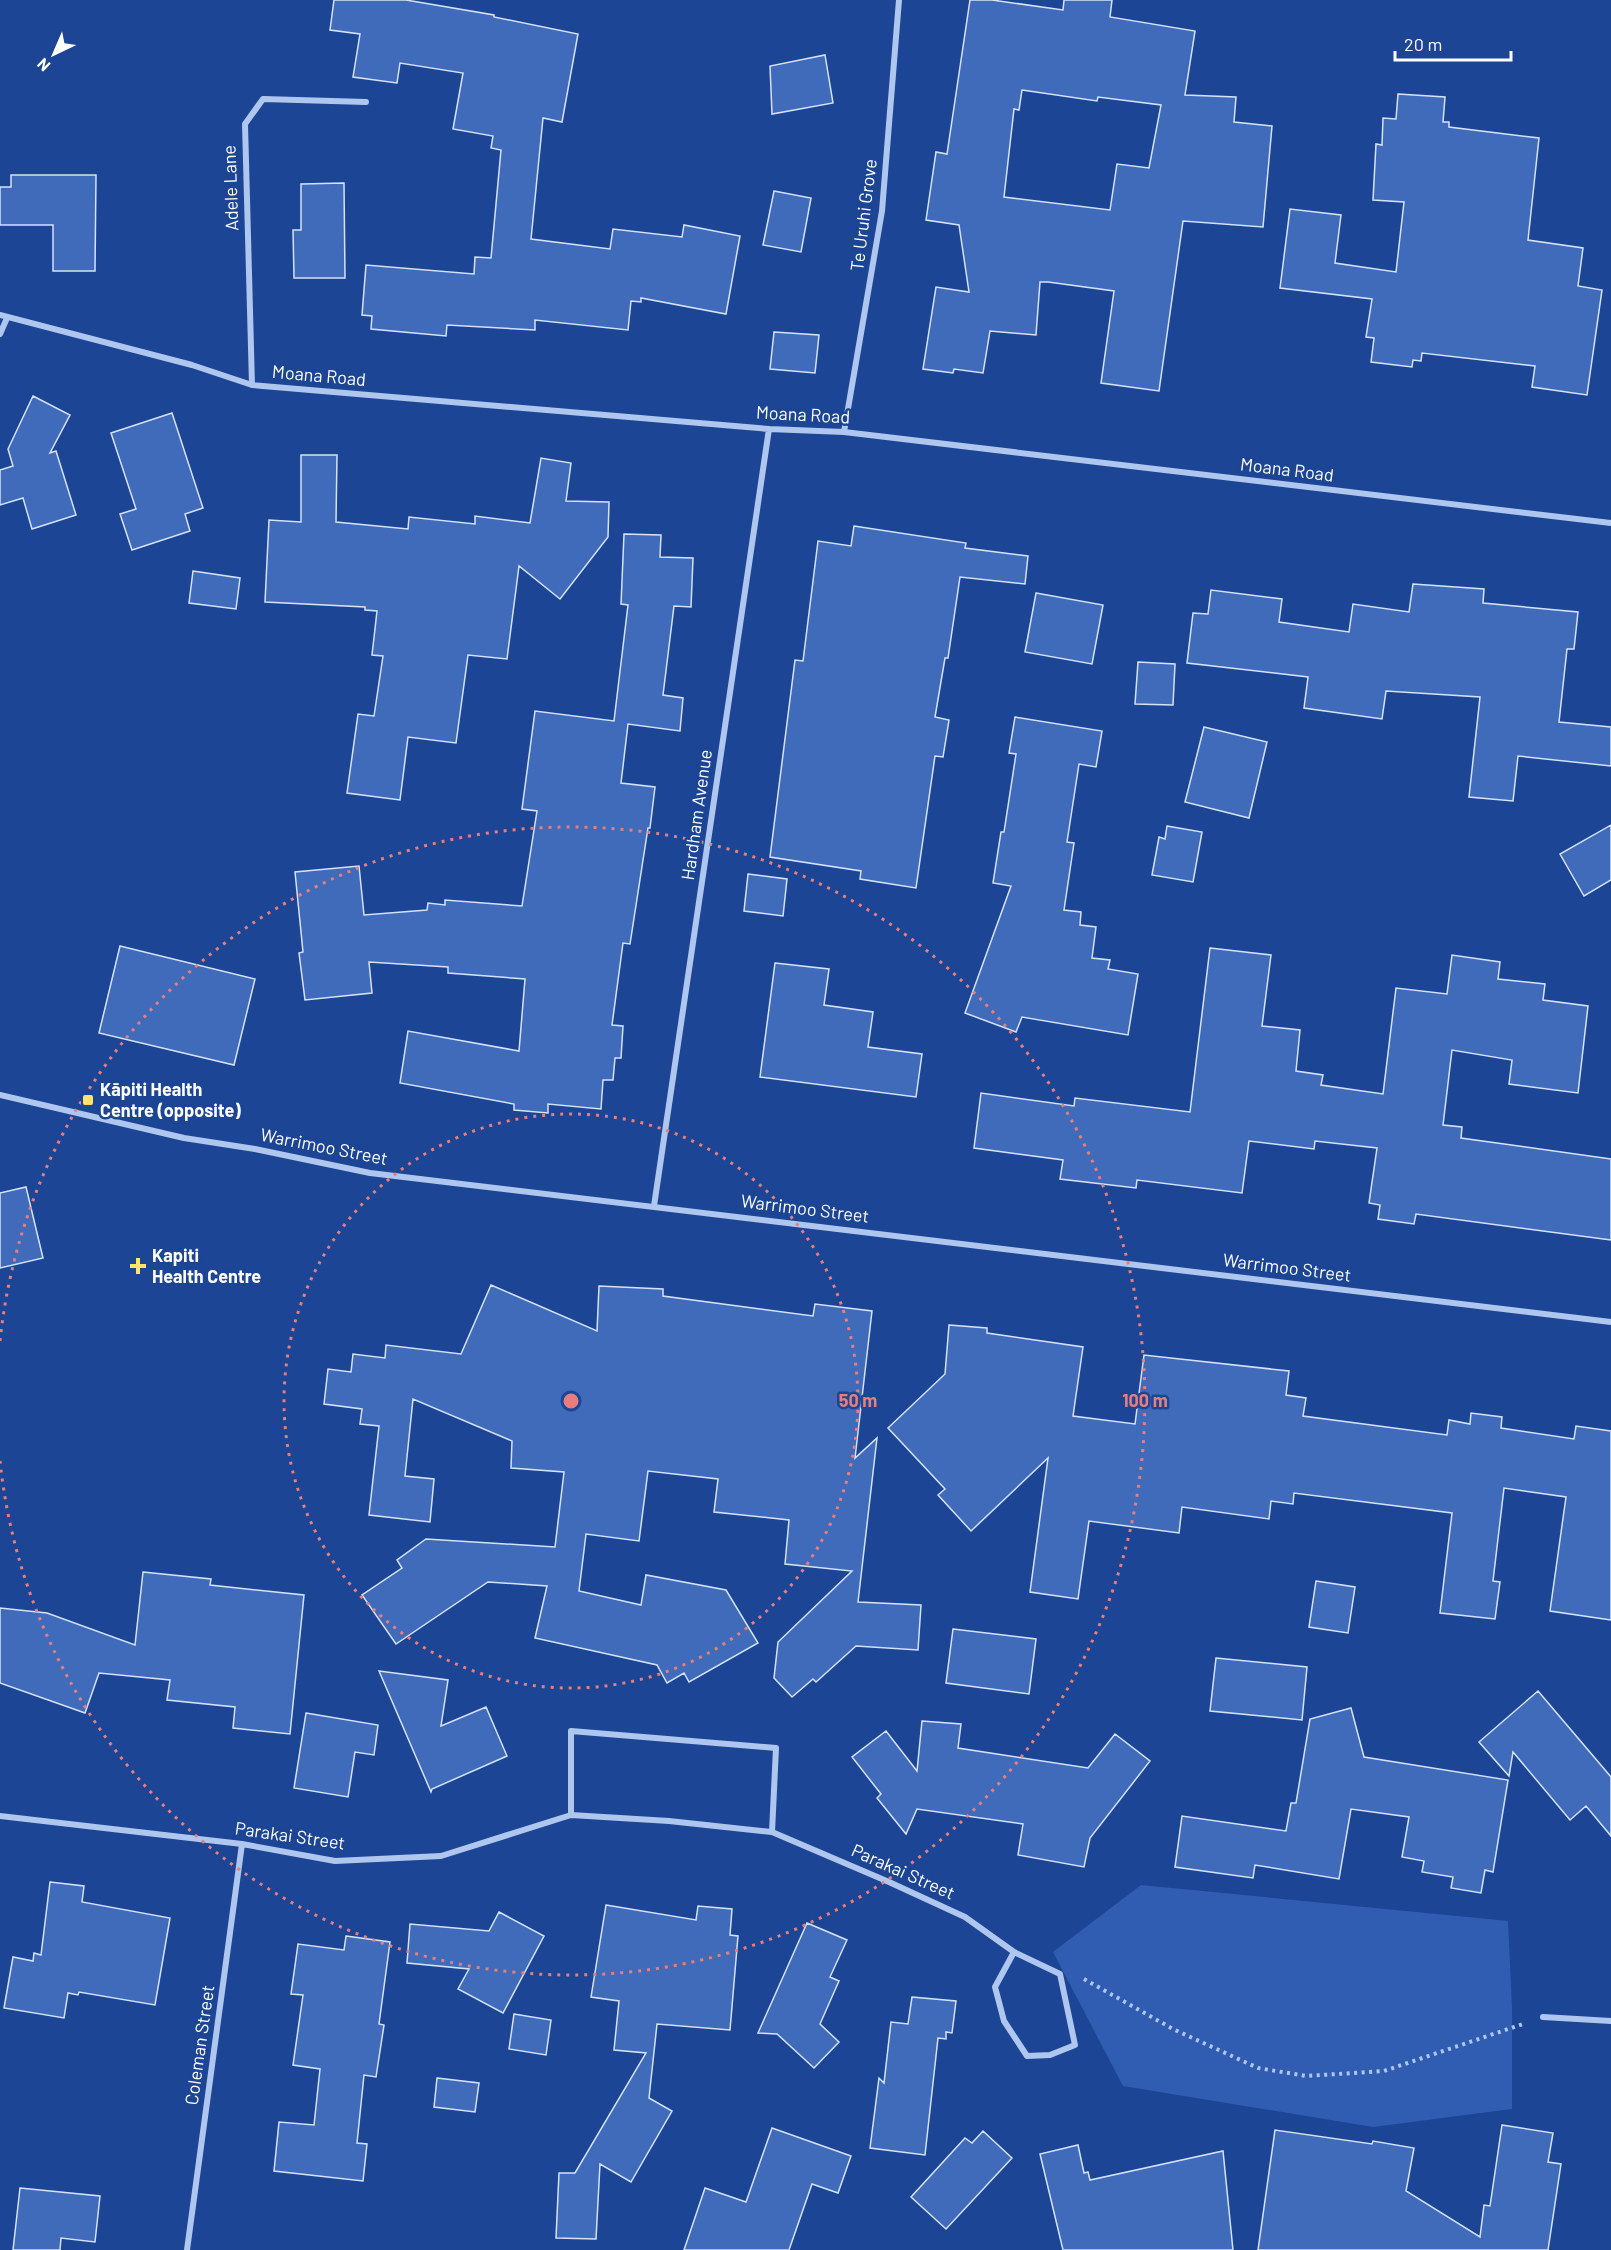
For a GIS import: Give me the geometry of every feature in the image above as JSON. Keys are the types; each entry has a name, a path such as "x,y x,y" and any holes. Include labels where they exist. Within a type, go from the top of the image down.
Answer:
{"street":[{"name":"Te Uruhi Grove","path":"844,432 882,211 899,0"},
{"name":"Adele Lane","path":"252,385 244,124 262,99 366,102"},
{"name":"Moana Road","path":"0,315 192,365 252,385 769,429 844,432 1611,523"},
{"path":"0,334 8,318"},
{"name":"Hardham Avenue","path":"654,1206 769,429"},
{"name":"Warrimoo Street","path":"0,1095 184,1138 255,1149 370,1173 1611,1322"},
{"path":"571,1815 571,1731 776,1748 772,1832"},
{"name":"Parakai Street","path":"0,1816 242,1844 335,1861 441,1856 571,1815 669,1821 772,1832 965,1917 1014,1952 1060,1974"},
{"name":"Coleman Street","path":"187,2250 242,1844"},
{"path":"1014,1952 995,1987 1004,2021 1028,2055 1050,2055 1075,2045 1060,1974"},
{"path":"1543,2017 1611,2021"}],"path":[{"path":"1060,1974 1082,1977 1173,2029 1258,2068 1306,2076 1384,2072 1543,2017"}],"shaded area":[{"path":"1141,1885 1508,1921 1512,2008 1512,2109 1373,2127 1123,2086 1053,1952"}],"building":[{"path":"334,0 406,0 494,15 494,17 578,34 562,122 543,118 531,239 610,249 613,229 682,237 684,225 740,236 726,314 641,298 641,302 631,301 628,330 535,320 535,330 447,325 446,336 371,329 372,316 362,315 366,265 474,274 475,257 491,258 501,150 491,148 493,136 453,129 463,73 400,63 397,83 353,77 360,34 330,30"},
{"path":"970,0 992,0 1063,10 1064,0 1112,0 1110,17 1195,31 1185,95 1236,97 1234,122 1272,126 1263,227 1183,221 1159,391 1101,383 1114,291 1048,282 1040,282 1036,335 990,331 983,373 954,369 953,373 923,369 936,287 969,292 959,225 926,220 936,152 947,154","holes":["1022,90 1097,101 1098,97 1161,105 1149,168 1117,164 1110,210 1004,197 1014,109 1019,110"]},
{"path":"825,55 833,103 772,114 770,66"},
{"path":"1398,94 1445,97 1443,122 1449,122 1449,127 1539,138 1528,240 1583,248 1578,286 1602,290 1587,395 1532,387 1535,366 1422,353 1421,361 1413,360 1412,367 1371,362 1374,338 1366,337 1372,299 1280,288 1290,209 1341,215 1335,263 1396,272 1404,202 1373,200 1376,144 1382,145 1383,118 1396,119"},
{"path":"11,175 96,175 95,271 53,271 53,225 0,225 0,187 11,187"},
{"path":"344,183 345,278 294,278 293,230 301,230 301,184"},
{"path":"774,191 811,198 801,252 763,245"},
{"path":"774,332 819,335 815,373 770,369"},
{"path":"33,396 70,415 50,453 56,451 76,515 32,529 23,498 0,505 0,470 13,466 8,449"},
{"path":"172,413 203,508 185,514 190,531 132,550 120,514 136,509 111,433"},
{"path":"301,455 337,455 336,522 408,529 409,517 475,524 475,516 530,523 541,458 571,463 566,501 609,502 608,537 560,599 519,566 507,659 468,655 456,743 408,737 400,800 347,793 358,714 374,716 383,656 372,655 377,611 365,610 365,607 265,602 269,520 301,522"},
{"path":"854,526 966,543 965,548 1028,556 1025,584 960,577 948,658 945,658 935,717 949,720 943,757 935,756 916,888 860,879 861,871 770,857 795,660 803,661 818,541 851,546"},
{"path":"624,534 661,535 660,557 693,558 691,607 674,606 663,695 683,698 680,731 628,724 621,783 655,787 630,944 623,943 612,1025 623,1026 621,1058 615,1058 613,1080 603,1080 601,1109 548,1104 548,1113 514,1110 514,1104 400,1083 408,1031 519,1051 525,979 448,973 448,967 369,962 372,993 305,1000 299,953 303,952 295,872 359,866 364,915 427,910 428,903 445,905 445,900 522,906 537,811 522,809 535,711 614,721 628,605 621,604"},
{"path":"193,571 240,578 236,609 189,603"},
{"path":"1413,584 1484,589 1483,603 1578,612 1574,649 1567,649 1559,722 1611,727 1611,766 1518,756 1513,801 1469,797 1480,697 1386,691 1382,719 1304,708 1308,677 1187,663 1193,613 1208,614 1211,590 1282,599 1279,622 1349,632 1353,604 1409,612"},
{"path":"1036,593 1103,605 1092,664 1025,652"},
{"path":"1138,662 1175,664 1173,705 1135,704"},
{"path":"1015,717 1102,731 1096,767 1079,764 1067,842 1074,843 1064,910 1081,912 1080,925 1096,927 1092,958 1110,960 1108,969 1138,974 1128,1035 1022,1017 1016,1032 965,1013 1011,886 993,883 1001,832 1004,832 1016,754 1009,753"},
{"path":"1204,727 1267,742 1249,818 1185,802"},
{"path":"1611,825 1611,880 1584,896 1560,854"},
{"path":"1167,826 1202,832 1193,882 1152,875 1159,837 1165,839"},
{"path":"748,874 787,879 783,916 744,911"},
{"path":"120,946 255,979 234,1065 99,1033"},
{"path":"1210,948 1271,955 1262,1026 1300,1030 1296,1071 1323,1075 1321,1085 1383,1094 1396,988 1447,994 1452,955 1500,962 1498,979 1545,984 1543,1000 1588,1006 1578,1093 1509,1084 1512,1060 1452,1050 1443,1125 1462,1127 1461,1138 1611,1159 1611,1240 1416,1214 1414,1224 1378,1219 1380,1205 1369,1203 1377,1148 1315,1141 1314,1149 1249,1141 1242,1193 1137,1180 1136,1188 1060,1179 1063,1160 974,1148 981,1093 1074,1106 1075,1098 1190,1112"},
{"path":"775,963 829,969 824,1005 873,1012 868,1047 922,1054 916,1097 760,1077"},
{"path":"26,1187 43,1258 0,1268 0,1193"},
{"path":"491,1285 597,1331 599,1286 663,1289 663,1296 813,1316 815,1304 872,1311 855,1458 877,1438 858,1602 921,1605 918,1650 856,1646 816,1682 813,1679 792,1697 774,1678 778,1642 852,1571 785,1564 789,1520 714,1512 718,1479 648,1471 639,1541 586,1534 579,1591 641,1605 646,1575 726,1590 758,1643 689,1682 684,1673 667,1683 657,1665 535,1638 547,1586 488,1582 396,1644 362,1595 402,1568 397,1560 426,1539 555,1547 564,1472 511,1468 512,1441 413,1399 405,1476 434,1479 430,1522 369,1515 379,1426 360,1424 362,1409 324,1404 328,1369 351,1372 353,1354 385,1358 386,1345 461,1354"},
{"path":"949,1325 987,1328 987,1333 1083,1347 1073,1416 1135,1424 1144,1355 1289,1371 1286,1395 1306,1398 1303,1416 1447,1435 1449,1420 1470,1424 1471,1413 1502,1417 1501,1428 1574,1439 1576,1426 1611,1431 1611,1620 1550,1611 1566,1497 1504,1488 1493,1581 1500,1582 1495,1619 1440,1613 1452,1513 1294,1493 1293,1504 1271,1501 1269,1519 1182,1507 1179,1533 1089,1521 1078,1599 1030,1592 1048,1458 971,1531 938,1495 945,1489 888,1428 945,1374"},
{"path":"143,1572 211,1579 210,1585 304,1595 290,1734 233,1728 235,1707 167,1700 170,1680 99,1673 85,1713 0,1683 0,1608 47,1613 135,1645"},
{"path":"1316,1581 1355,1587 1348,1633 1309,1627"},
{"path":"953,1629 1036,1639 1029,1694 946,1683"},
{"path":"1216,1658 1307,1667 1302,1720 1210,1711"},
{"path":"379,1671 448,1680 441,1726 486,1707 507,1756 432,1789 431,1792"},
{"path":"1538,1691 1611,1777 1611,1836 1586,1806 1570,1820 1513,1752 1509,1776 1479,1742"},
{"path":"1351,1708 1364,1757 1508,1780 1493,1872 1485,1870 1481,1893 1451,1888 1453,1877 1422,1872 1424,1861 1402,1857 1409,1817 1351,1809 1339,1879 1255,1865 1253,1878 1175,1867 1182,1816 1286,1831 1291,1803 1296,1803 1310,1719"},
{"path":"306,1713 378,1725 374,1755 355,1752 348,1797 294,1788"},
{"path":"922,1721 961,1724 958,1748 1088,1768 1115,1734 1150,1761 1090,1838 1084,1867 1018,1855 1023,1824 917,1809 906,1834 877,1798 881,1794 852,1757 886,1731 917,1771"},
{"path":"50,1882 84,1886 82,1902 170,1918 155,2005 79,1992 78,1995 68,1993 64,2018 4,2008 13,1957 33,1961 34,1953 41,1955"},
{"path":"606,1905 696,1920 698,1906 732,1909 730,1935 738,1936 730,2030 657,2024 649,2098 672,2111 631,2182 600,2164 596,2239 556,2238 559,2173 575,2173 646,2053 614,2050 619,2001 591,1997"},
{"path":"499,1912 544,1936 503,2013 458,1989 469,1969 407,1963 410,1924 489,1931"},
{"path":"807,1923 847,1940 830,1977 839,1981 820,2024 839,2042 814,2068 777,2034 758,2033"},
{"path":"346,1936 390,1942 379,2024 384,2025 376,2077 364,2075 357,2143 367,2144 363,2181 274,2171 279,2122 314,2125 320,2069 293,2065 303,1995 291,1994 298,1944 344,1950"},
{"path":"912,1997 956,2001 952,2033 946,2032 946,2039 938,2038 925,2155 870,2148 879,2078 884,2083 891,2022 908,2024"},
{"path":"514,2014 551,2020 546,2055 509,2049"},
{"path":"437,2078 479,2083 475,2112 434,2107"},
{"path":"1502,2125 1553,2133 1548,2162 1561,2164 1548,2250 1258,2250 1275,2130 1414,2148 1406,2191 1480,2237 1484,2205 1490,2206"},
{"path":"772,2128 851,2156 838,2193 812,2184 789,2250 684,2250 705,2188 746,2202"},
{"path":"983,2131 1012,2158 946,2229 911,2197 965,2138 972,2143"},
{"path":"1078,2145 1084,2173 1088,2172 1090,2180 1223,2151 1233,2250 1063,2250 1040,2154"},
{"path":"20,2188 100,2196 95,2242 61,2238 60,2250 13,2250"}],"place":[{"name":"Kāpiti Health Centre (opposite)","path":"88,1100"},
{"name":"Kapiti Health Centre","path":"138,1266"}]}
